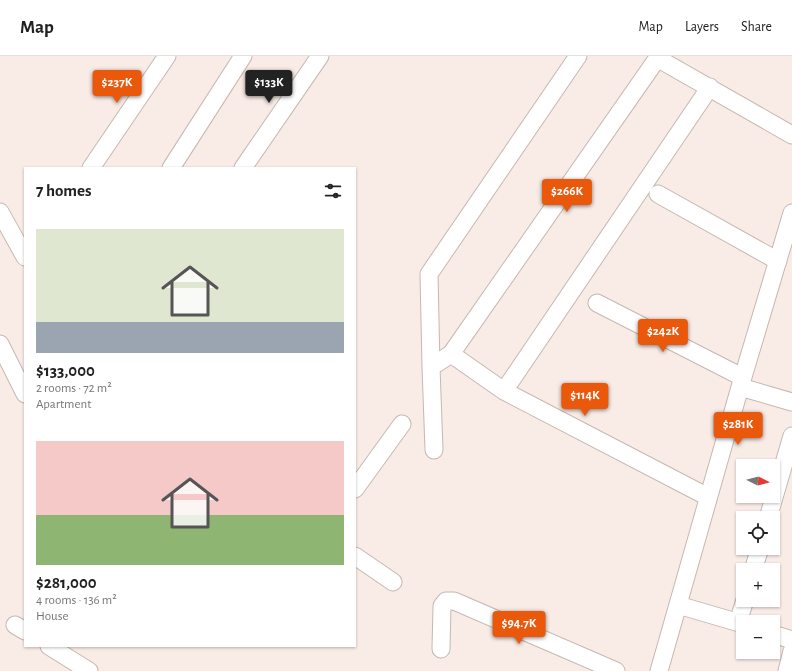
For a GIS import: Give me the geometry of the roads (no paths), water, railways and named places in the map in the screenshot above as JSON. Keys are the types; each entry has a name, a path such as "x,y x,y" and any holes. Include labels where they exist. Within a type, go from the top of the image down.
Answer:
{"street":[{"path":"92,167 167,56"},
{"path":"172,167 243,56"},
{"path":"244,167 320,56"},
{"path":"434,450 429,274 578,56"},
{"path":"431,367 451,354 658,57 792,135"},
{"path":"504,391 710,88"},
{"path":"658,194 778,261"},
{"path":"0,212 24,254"},
{"path":"659,671 741,382 792,213"},
{"path":"597,303 741,382 792,402"},
{"path":"0,344 24,392"},
{"path":"451,354 504,391 708,497"},
{"path":"356,489 402,424"},
{"path":"770,511 792,436"},
{"path":"356,557 393,582"},
{"path":"441,649 442,606 446,601 454,601 616,671"},
{"path":"678,605 736,622"},
{"path":"780,636 792,640"},
{"path":"51,647 89,671"},
{"path":"787,671 792,651"}]}
